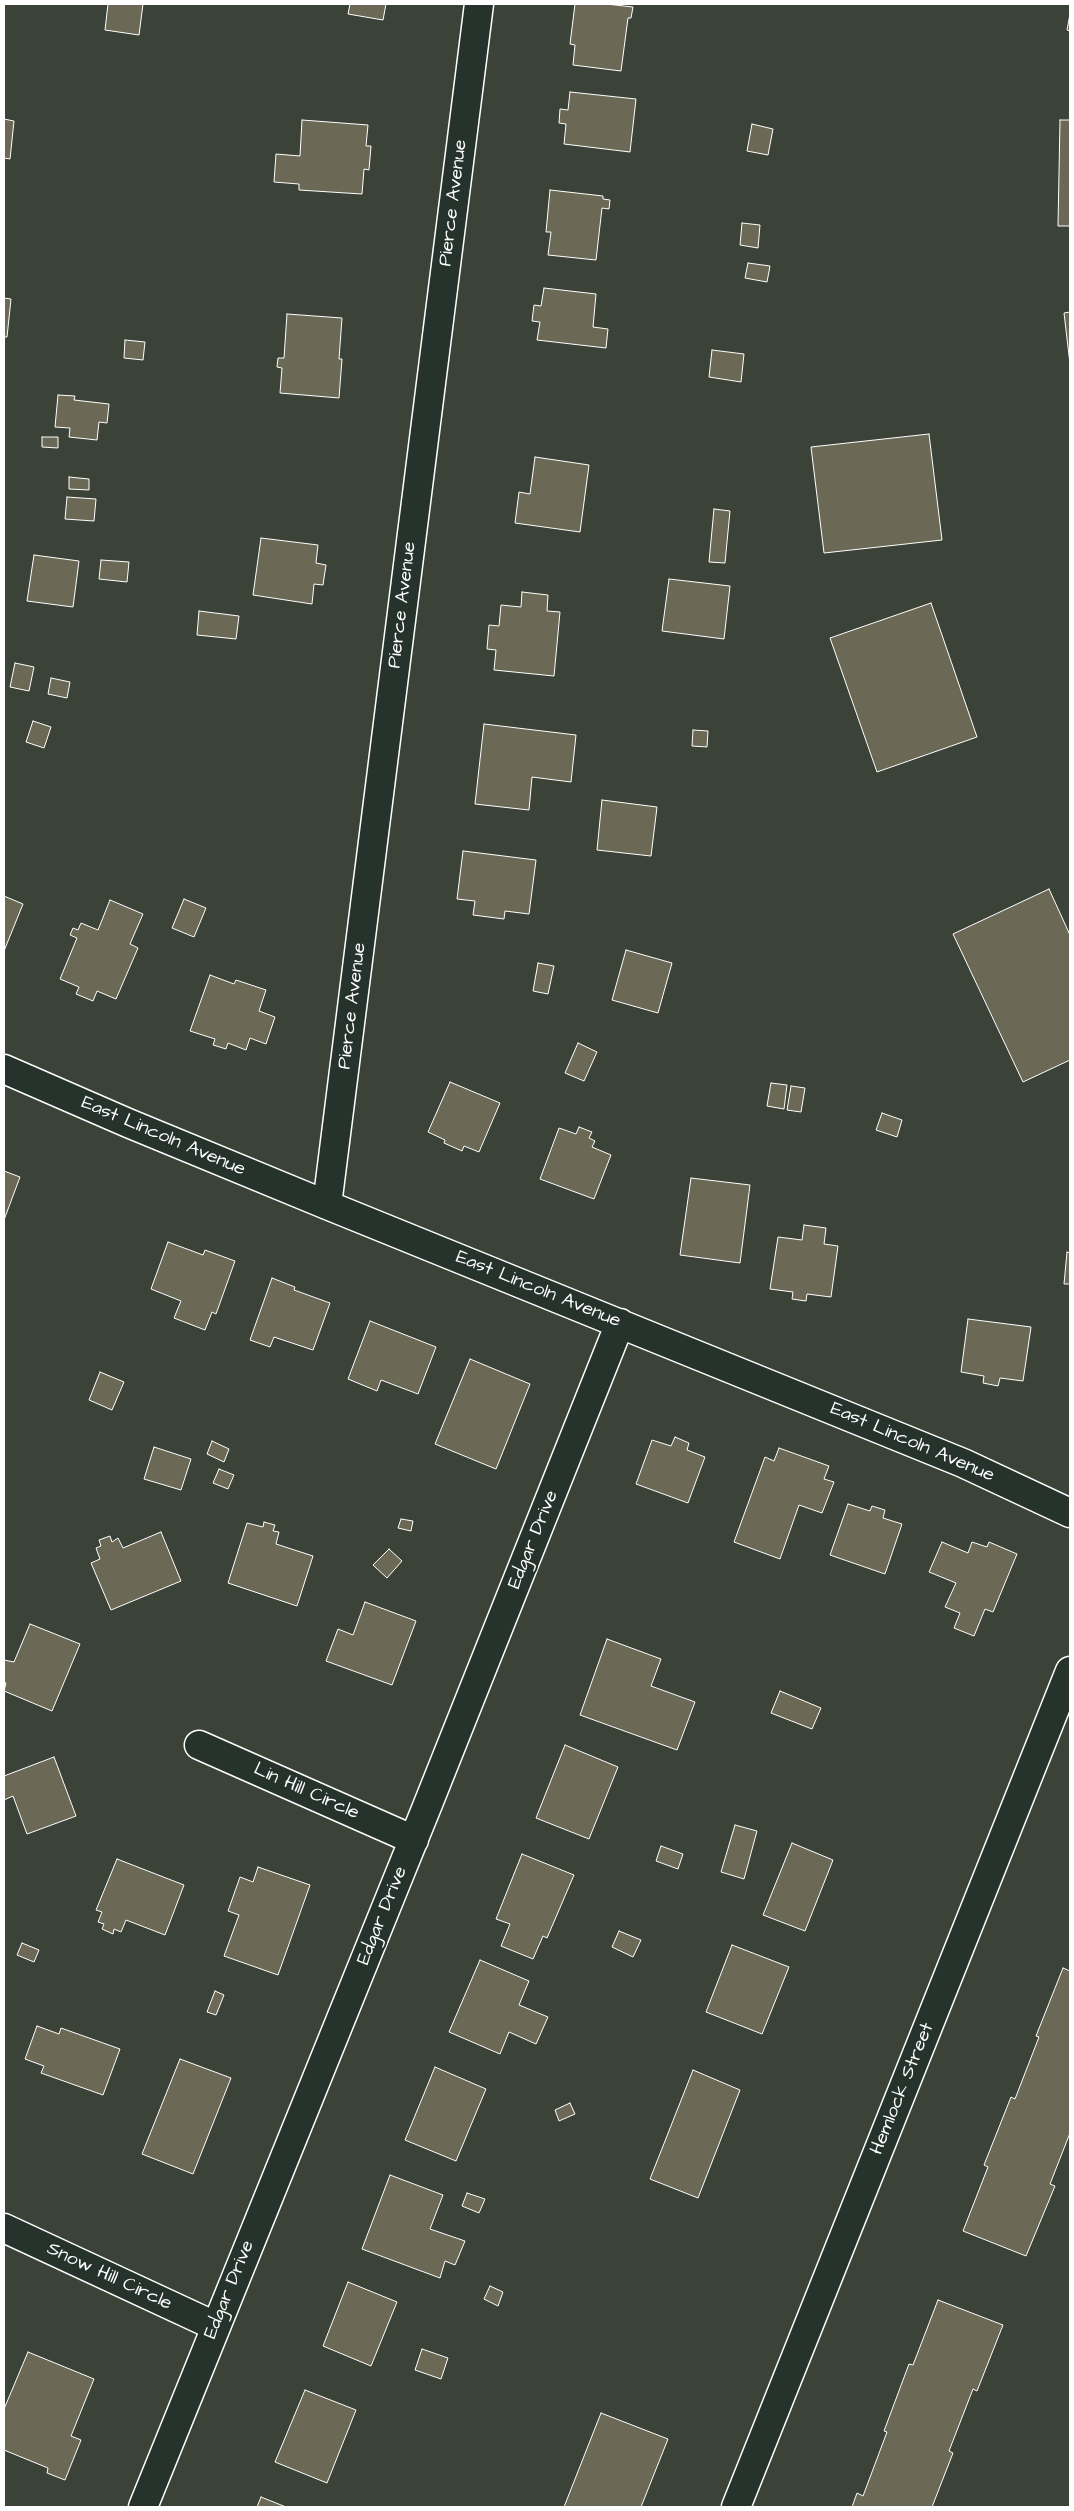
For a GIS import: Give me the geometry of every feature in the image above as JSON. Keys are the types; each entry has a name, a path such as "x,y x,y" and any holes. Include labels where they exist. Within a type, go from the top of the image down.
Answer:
{"street":[{"name":"Pierce Avenue","path":"327,1205 479,4"},
{"name":"East Lincoln Avenue","path":"4,1069 327,1205 963,1463 1070,1513"},
{"name":"Edgar Drive","path":"142,2507 414,1840 620,1323"},
{"name":"Hemlock Street","path":"736,2507 1070,1671"},
{"name":"Lin Hill Circle","path":"199,1745 414,1840"},
{"name":"Snow Hill Circle","path":"4,2228 215,2326"}],"building":[{"path":"108,4 143,4 139,35 105,30"},
{"path":"350,4 386,4 383,20 348,14"},
{"path":"575,4 606,4 633,7 631,18 628,18 621,71 573,65 575,45 570,44"},
{"path":"1070,14 1070,31 1067,30"},
{"path":"570,92 636,99 630,152 564,144 566,124 559,123 560,109 568,110"},
{"path":"4,119 14,121 10,159 4,158"},
{"path":"302,120 368,125 366,146 371,146 369,170 364,169 362,194 299,190 299,184 274,182 276,154 300,156"},
{"path":"1060,120 1070,120 1070,226 1058,226"},
{"path":"752,124 773,129 768,155 747,151"},
{"path":"550,190 603,196 603,199 610,200 609,209 602,208 596,260 548,255 551,232 546,232"},
{"path":"742,223 760,225 758,248 740,245"},
{"path":"748,263 770,266 767,282 745,278"},
{"path":"544,288 596,294 593,327 608,329 606,348 537,340 540,322 532,321 534,305 541,306"},
{"path":"4,298 11,299 7,337 4,337"},
{"path":"1070,312 1070,364 1064,313"},
{"path":"287,314 342,318 339,359 342,359 339,398 280,393 282,368 277,367 278,358 284,358"},
{"path":"125,340 145,342 143,360 124,358"},
{"path":"712,350 744,354 741,382 709,377"},
{"path":"58,395 75,396 74,400 109,404 107,423 99,422 97,440 69,437 70,428 55,427"},
{"path":"929,434 942,540 824,553 811,447"},
{"path":"42,437 58,437 58,448 42,447"},
{"path":"535,457 589,465 580,532 515,523 519,492 530,494"},
{"path":"69,477 89,479 89,490 69,489"},
{"path":"67,497 96,499 94,521 65,519"},
{"path":"714,509 730,511 725,563 709,562"},
{"path":"261,538 318,545 316,563 326,565 323,585 314,584 312,604 253,595"},
{"path":"34,555 79,561 73,607 27,601"},
{"path":"101,560 129,562 127,582 99,579"},
{"path":"669,579 730,586 724,639 662,631"},
{"path":"522,592 548,595 547,611 560,612 554,676 494,670 496,650 487,649 489,625 499,626 501,605 521,607"},
{"path":"931,603 977,737 877,772 830,638"},
{"path":"199,611 239,616 236,639 197,635"},
{"path":"15,663 34,667 29,691 10,687"},
{"path":"51,678 70,682 67,698 48,694"},
{"path":"33,721 51,727 44,748 26,742"},
{"path":"484,724 576,735 571,782 532,777 529,810 475,804"},
{"path":"693,730 708,731 707,747 692,746"},
{"path":"602,800 657,807 651,856 597,850"},
{"path":"463,851 536,860 529,914 505,911 504,919 473,915 475,901 457,899"},
{"path":"1049,889 1070,935 1070,1060 1023,1082 953,934"},
{"path":"4,896 23,904 4,951"},
{"path":"184,899 206,908 194,937 172,928"},
{"path":"110,900 143,914 130,944 138,948 116,999 97,991 93,1001 76,994 79,987 60,979 77,938 70,935 73,928 78,930 81,923 98,930"},
{"path":"626,950 672,963 658,1013 612,1000"},
{"path":"538,963 554,966 548,994 533,991"},
{"path":"210,975 234,984 236,980 266,990 259,1011 275,1017 266,1044 250,1038 246,1050 228,1043 226,1049 213,1045 215,1039 190,1031"},
{"path":"578,1043 597,1052 584,1081 565,1073"},
{"path":"450,1082 500,1103 479,1152 464,1146 462,1151 444,1143 445,1140 428,1132"},
{"path":"771,1083 787,1085 784,1109 767,1106"},
{"path":"791,1086 805,1088 801,1112 787,1110"},
{"path":"882,1113 902,1120 897,1137 876,1130"},
{"path":"579,1127 592,1132 589,1138 595,1141 592,1147 611,1155 594,1199 540,1179 559,1128 576,1134"},
{"path":"4,1171 20,1177 4,1220"},
{"path":"691,1178 750,1185 740,1263 680,1255"},
{"path":"804,1225 826,1228 824,1244 838,1246 831,1297 807,1294 806,1301 792,1299 793,1292 770,1289 778,1237 802,1240"},
{"path":"168,1242 203,1255 205,1250 235,1261 216,1314 212,1312 205,1330 174,1318 181,1301 151,1289"},
{"path":"1067,1252 1070,1253 1070,1284 1064,1284"},
{"path":"272,1278 295,1287 294,1290 330,1303 313,1350 274,1337 270,1347 250,1340"},
{"path":"968,1319 1031,1327 1023,1381 1000,1378 998,1386 983,1383 984,1376 961,1372"},
{"path":"370,1321 436,1347 418,1394 381,1380 377,1391 348,1379"},
{"path":"470,1359 530,1384 496,1469 435,1444"},
{"path":"100,1372 124,1382 112,1410 89,1400"},
{"path":"675,1437 689,1443 687,1450 705,1457 688,1503 636,1484 652,1440 671,1446"},
{"path":"212,1441 229,1449 224,1462 207,1454"},
{"path":"154,1447 191,1459 181,1490 144,1479"},
{"path":"779,1448 829,1466 824,1479 834,1482 822,1513 799,1505 780,1559 734,1542 765,1457 774,1461"},
{"path":"219,1469 234,1475 228,1489 213,1483"},
{"path":"848,1504 870,1511 872,1506 885,1510 883,1518 902,1524 885,1574 830,1555"},
{"path":"401,1519 413,1521 411,1531 398,1528"},
{"path":"264,1522 275,1525 273,1531 279,1532 276,1544 313,1556 297,1606 228,1583 247,1523 263,1527"},
{"path":"161,1532 181,1581 111,1610 91,1563 100,1559 96,1548 101,1546 99,1540 110,1536 112,1542 118,1538 123,1548"},
{"path":"942,1542 968,1553 972,1542 987,1547 989,1542 1017,1554 993,1612 985,1609 974,1636 954,1628 960,1613 945,1607 956,1583 929,1572"},
{"path":"389,1549 402,1561 387,1578 373,1565"},
{"path":"365,1602 416,1621 392,1685 326,1661 338,1629 353,1635"},
{"path":"30,1624 80,1644 52,1711 4,1691 6,1683 4,1682 4,1660 14,1662"},
{"path":"607,1639 661,1659 651,1686 695,1702 677,1750 580,1715"},
{"path":"780,1691 821,1708 812,1729 771,1713"},
{"path":"565,1745 618,1767 589,1839 536,1818"},
{"path":"54,1757 76,1816 27,1834 13,1796 4,1800 4,1776"},
{"path":"735,1825 757,1831 744,1879 721,1872"},
{"path":"792,1843 833,1860 805,1931 763,1915"},
{"path":"661,1846 683,1854 678,1869 656,1861"},
{"path":"522,1854 574,1875 547,1938 543,1936 533,1959 501,1946 510,1924 496,1919"},
{"path":"117,1859 184,1885 165,1935 126,1920 121,1932 114,1929 113,1934 102,1929 104,1924 98,1922 102,1912 96,1910"},
{"path":"258,1867 310,1885 278,1975 224,1956 239,1915 228,1911 240,1877 253,1882"},
{"path":"619,1931 641,1940 633,1957 612,1947"},
{"path":"22,1943 39,1950 34,1962 17,1955"},
{"path":"732,1945 789,1967 762,2034 706,2012"},
{"path":"480,1960 529,1981 519,2005 548,2017 536,2044 509,2032 500,2054 449,2032"},
{"path":"1063,1968 1070,1971 1070,2133 1050,2184 1055,2186 1026,2256 963,2231 988,2167 984,2165 1011,2097 1015,2099 1039,2037 1036,2036"},
{"path":"215,1991 224,1995 216,2015 207,2012"},
{"path":"37,2026 59,2034 61,2028 120,2049 103,2095 41,2073 44,2066 25,2059"},
{"path":"180,2059 231,2078 193,2174 142,2154"},
{"path":"435,2067 486,2089 456,2161 405,2140"},
{"path":"693,2070 740,2090 698,2198 650,2179"},
{"path":"570,2103 575,2114 559,2121 555,2110"},
{"path":"390,2175 443,2195 430,2229 465,2241 455,2265 445,2261 440,2278 362,2249"},
{"path":"467,2193 485,2199 479,2213 462,2206"},
{"path":"348,2282 397,2302 371,2366 323,2346"},
{"path":"490,2286 503,2292 498,2306 484,2299"},
{"path":"938,2300 1003,2325 977,2391 973,2389 949,2451 953,2453 932,2507 852,2507 857,2493 863,2496 887,2432 884,2431 909,2364 913,2365"},
{"path":"422,2349 448,2358 441,2379 415,2370"},
{"path":"28,2352 94,2379 71,2436 81,2440 65,2480 47,2473 48,2468 4,2450 4,2409"},
{"path":"305,2390 356,2410 327,2483 275,2462"},
{"path":"601,2413 668,2439 641,2507 564,2507"},
{"path":"261,2497 286,2507 257,2507"}]}
